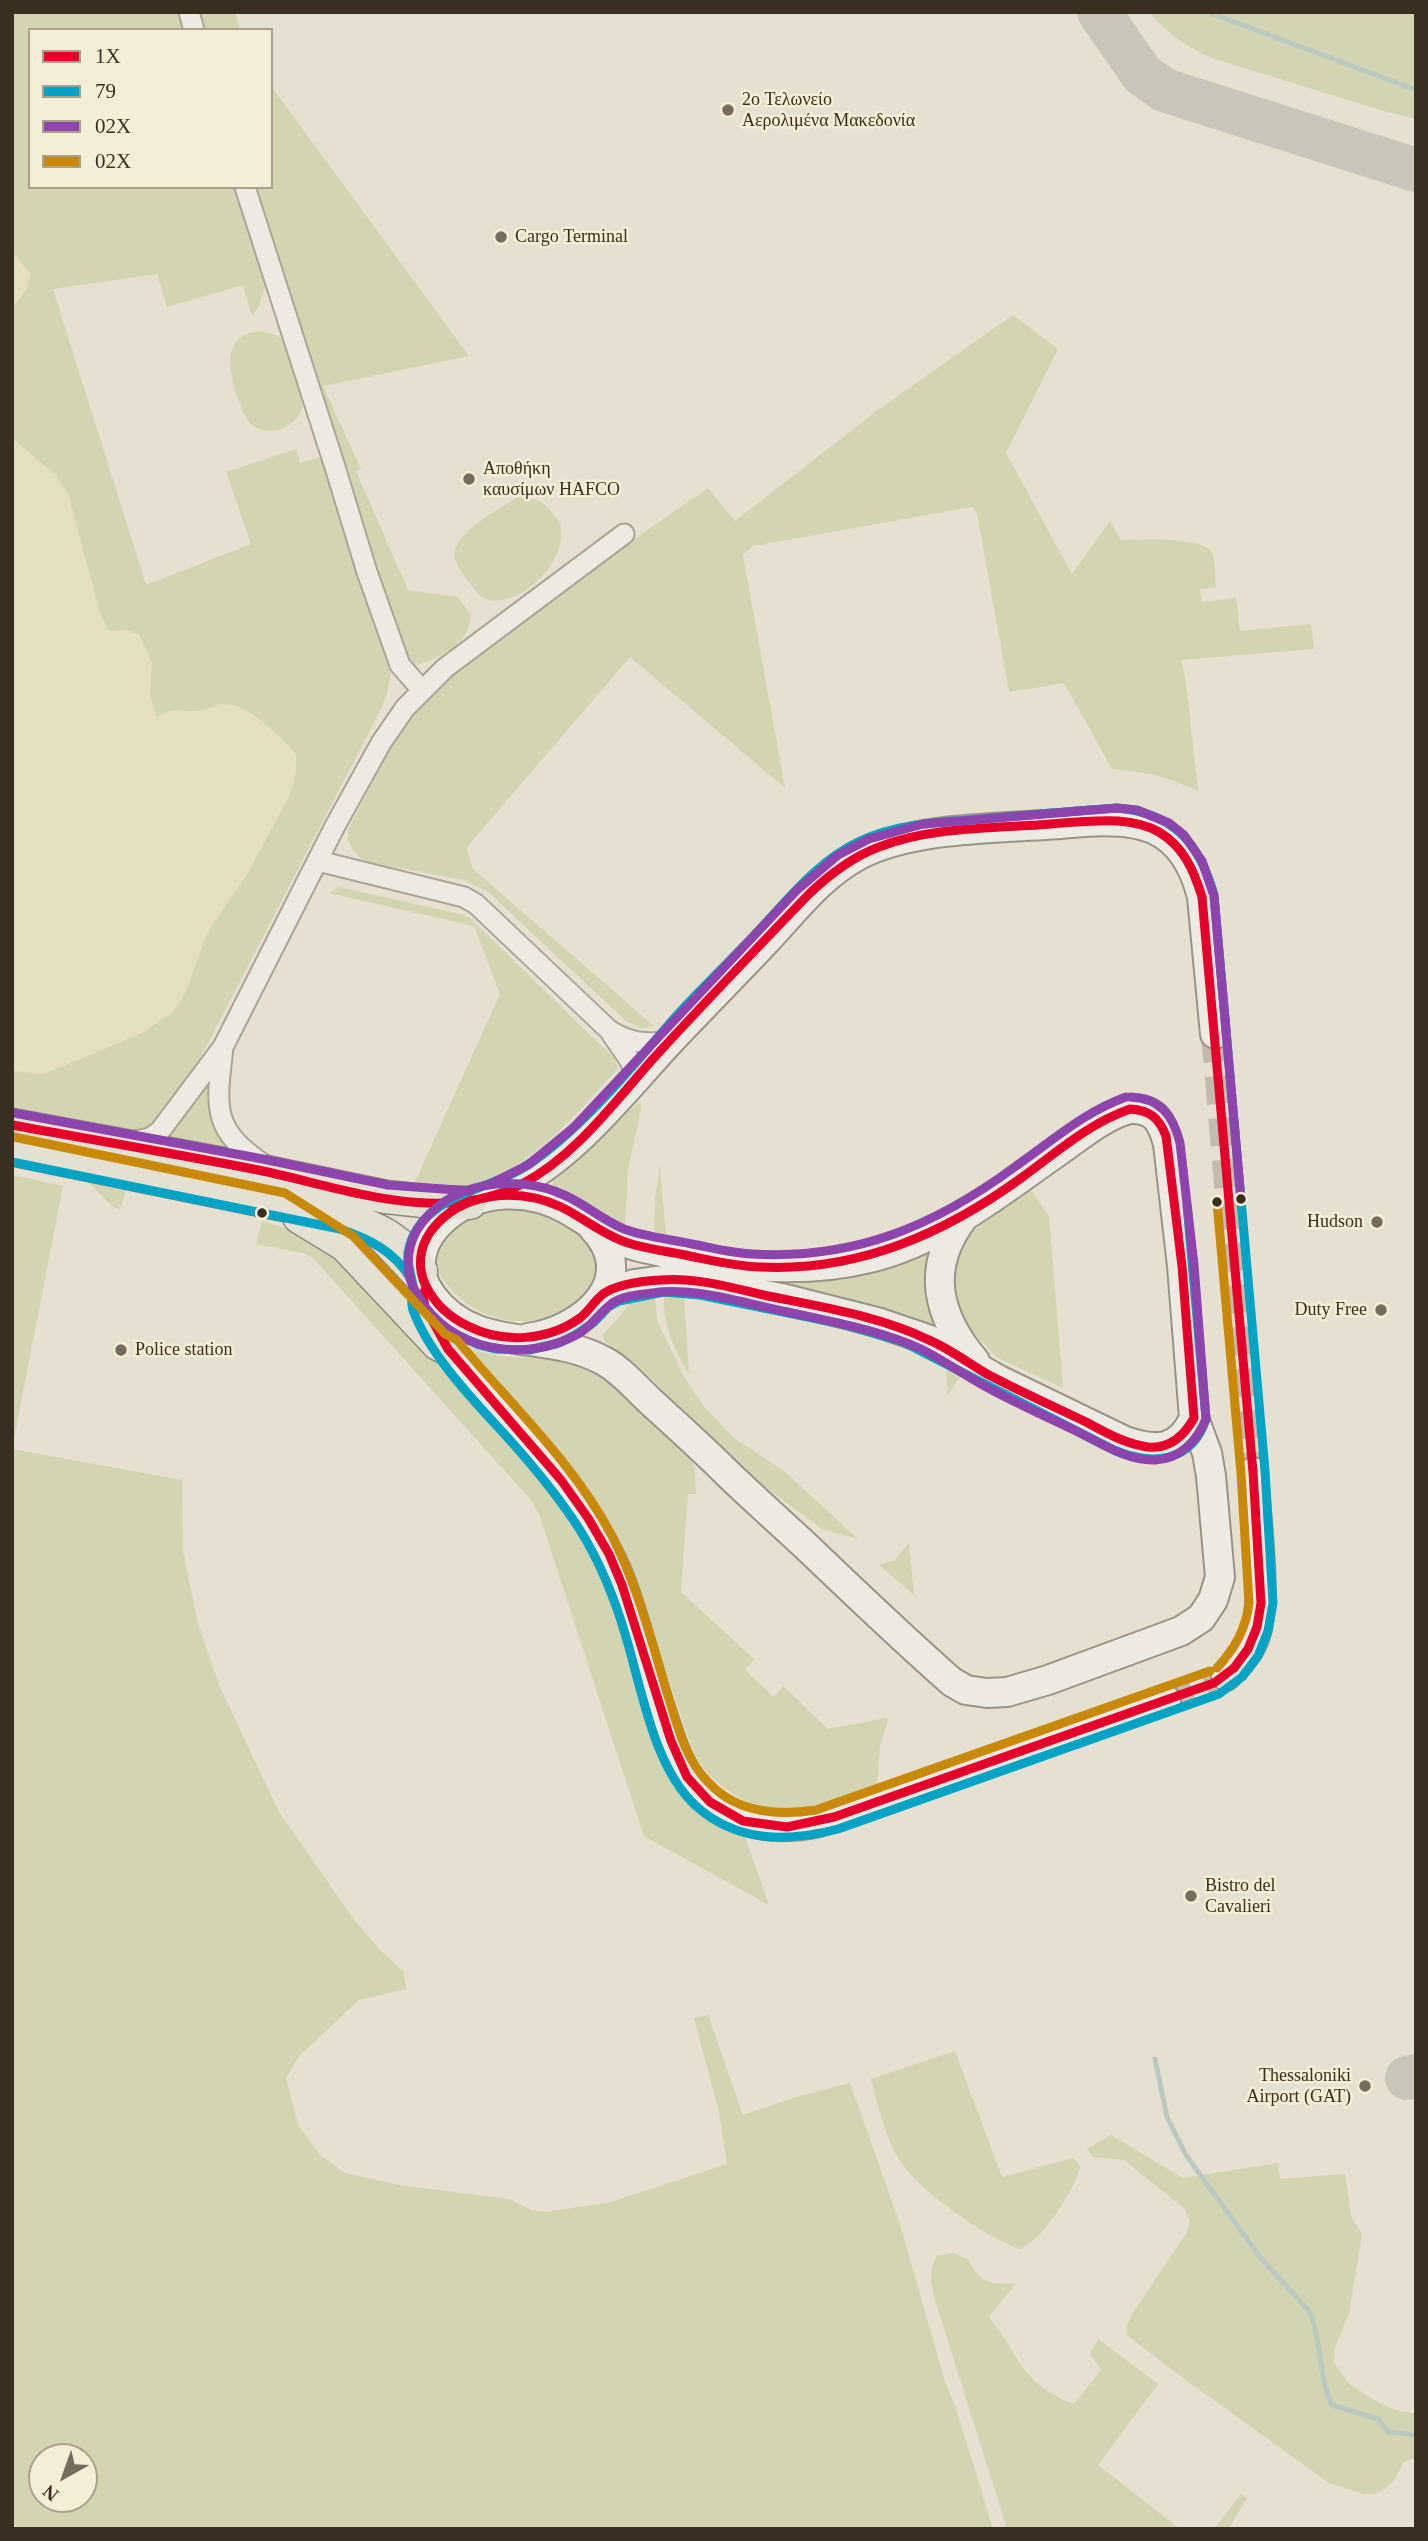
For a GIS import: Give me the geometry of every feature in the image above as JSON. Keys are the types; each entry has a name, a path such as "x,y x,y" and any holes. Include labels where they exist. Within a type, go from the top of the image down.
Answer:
{"main road":[{"path":"12,1125 118,1145 281,1190 380,1230 399,1242 424,1279"},
{"path":"12,1149 281,1190 403,1200 483,1199"},
{"path":"281,1190 313,1227 345,1245 438,1344 448,1349"}],"street":[{"path":"246,189 367,572 400,665 421,689"},
{"path":"118,1145 150,1138 160,1131 223,1047 317,861 381,743 404,708 445,668 624,534"},
{"path":"1167,1700 834,1817 787,1827 743,1821 726,1812 687,1777 679,1761 622,1585 609,1554 588,1518 540,1456 448,1349 425,1307 422,1249 431,1232 450,1214 535,1175 560,1156 605,1114 670,1041 815,889 859,855 901,840 1090,821 1132,821 1154,829 1184,852 1193,865 1202,897 1215,1034"},
{"path":"317,861 464,897 476,904 609,1030 623,1039 648,1045 670,1041"},
{"path":"609,1030 631,1062 635,1082"},
{"path":"223,1047 217,1093 221,1118 242,1149 281,1190"},
{"path":"424,1279 442,1307 464,1324 486,1334 603,1360 936,1668 966,1690 1007,1692 1048,1680 1181,1630 1192,1625 1208,1609 1217,1588 1218,1557 1207,1453 1194,1418 1182,1266 1168,1144 1163,1126 1155,1114 1136,1109 1115,1114 965,1215 929,1235 871,1258 802,1268 741,1266 635,1246 593,1228 552,1202 524,1195 483,1199"},
{"path":"965,1215 946,1245 941,1263 941,1297 958,1340 984,1371"},
{"path":"511,1339 533,1337 566,1326 584,1315 603,1294 610,1282 612,1265 607,1244 593,1228"},
{"path":"603,1294 634,1284 675,1280 786,1299 903,1330 930,1340 984,1371 1125,1441 1154,1449 1171,1443 1188,1431 1194,1418"},
{"path":"1221,1679 1240,1662 1253,1643 1260,1613 1253,1472"}],"shaded area":[{"path":"12,252 31,274 27,289 12,308"},
{"path":"12,438 56,475 68,494 101,616 109,631 125,630 139,634 152,663 150,695 157,717 171,709 200,711 227,703 241,706 284,739 296,754 296,773 289,797 246,876 209,930 184,995 173,1012 142,1033 44,1074 12,1071"}],"green space":[{"path":"12,12 179,12 184,28 28,28 28,189 237,189 266,282 259,307 252,316 243,285 167,307 157,274 53,289 146,585 251,544 226,472 296,449 300,463 320,457 330,474 390,654 389,682 381,709 193,1072 158,1119 140,1130 128,1133 12,1114 12,1071 44,1074 142,1033 173,1012 184,995 209,930 246,876 289,797 296,773 296,754 264,722 234,705 222,704 198,711 173,710 156,717 150,695 152,663 139,634 125,630 109,631 101,616 68,494 56,475 12,438 12,308 27,289 31,274 12,252"},
{"path":"192,12 235,12 239,28 197,28"},
{"path":"1149,12 1416,12 1416,119 1212,58 1178,39"},
{"path":"273,89 469,356 323,386 361,469 356,471 408,590 458,597 471,615 466,634 449,650 416,665 404,658 249,189 273,189"},
{"path":"1013,315 1058,349 1006,453 1072,574 1110,521 1121,540 1185,541 1207,548 1212,553 1215,565 1216,587 1200,589 1202,602 1236,598 1240,631 1311,624 1314,649 1181,660 1198,791 1156,776 1112,769 1064,683 1009,692 977,513 972,507 753,546 743,555 785,788 630,657 466,848 473,869 654,1026 641,1028 626,1021 487,891 463,880 368,862 356,854 350,845 348,830 388,752 419,708 454,673 623,547 708,488 735,521 878,410"},
{"path":"261,331 281,338 289,346 304,398 301,412 296,419 285,428 274,431 259,429 250,423 234,387 230,366 234,346 239,339"},
{"path":"516,498 537,500 546,505 558,520 561,525 561,539 558,551 545,573 525,591 503,600 489,600 478,593 460,570 455,559 455,550 467,532"},
{"path":"339,887 460,914 471,919 615,1059 618,1068 565,1126 523,1161 500,1175 451,1189 414,1184 500,994 474,926 329,893"},
{"path":"208,1083 234,1152 161,1144 179,1123 202,1088"},
{"path":"638,1103 641,1110 628,1169 625,1226 613,1225 587,1205 553,1186 552,1180"},
{"path":"660,1165 666,1237 655,1232 654,1228"},
{"path":"12,1175 63,1186 12,1449"},
{"path":"89,1183 126,1191 120,1209 113,1207"},
{"path":"1030,1189 1049,1216 1063,1388 996,1357 961,1319 955,1305 954,1259 968,1235"},
{"path":"500,1204 552,1216 590,1246 597,1267 592,1287 576,1304 553,1316 525,1321 494,1317 465,1302 446,1283 433,1259 447,1228"},
{"path":"262,1221 311,1236 357,1267 442,1365 447,1361 533,1460 603,1562 652,1724 743,1831 769,1905 644,1836 540,1517 531,1500 313,1258 303,1253 256,1244"},
{"path":"933,1246 940,1330 712,1270"},
{"path":"648,1294 655,1295 657,1321 685,1379 705,1408 734,1438 784,1471 858,1539 822,1529 765,1487 629,1358 604,1341 603,1334 630,1301"},
{"path":"664,1294 684,1296 689,1375 667,1326"},
{"path":"464,1345 489,1354 552,1359 582,1366 632,1399 689,1455 695,1468 696,1494 688,1494 681,1592 754,1659 745,1670 774,1697 783,1686 828,1729 887,1718 880,1746 877,1784 819,1804 783,1810 753,1804 738,1797 712,1778 694,1753 632,1575 606,1518 574,1472 466,1352"},
{"path":"949,1369 961,1375 948,1395 946,1371"},
{"path":"12,1449 182,1480 183,1551 197,1620 219,1685 279,1812 352,1917 380,1950 404,1972 406,1989 359,2000 299,2056 286,2078 298,2125 320,2155 345,2173 399,2185 509,2199 531,2210 546,2212 611,2202 727,2164 719,2112 694,2018 708,2015 743,2115 850,2083 899,2221 946,2385 956,2408 993,2529 12,2529"},
{"path":"909,1543 914,1595 879,1565 895,1560"},
{"path":"955,2051 1002,2177 1074,2158 1080,2167 1071,2189 1048,2225 1020,2249 991,2236 925,2188 903,2165 883,2124 871,2079"},
{"path":"1111,2135 1183,2178 1278,2163 1280,2179 1345,2174 1351,2216 1362,2234 1349,2313 1335,2347 1334,2363 1349,2384 1381,2404 1398,2411 1416,2413 1416,2458 1404,2462 1395,2479 1385,2489 1374,2494 1363,2494 1329,2483 1127,2335 1127,2325 1132,2314 1186,2234 1190,2222 1185,2209 1124,2160 1093,2157 1087,2149"},
{"path":"953,2253 968,2259 976,2273 987,2281 1016,2283 989,2317 1023,2368 1042,2387 1056,2396 1074,2404 1101,2370 1090,2354 1098,2339 1158,2384 1098,2465 1180,2529 1007,2529 933,2291 931,2274 937,2256"},
{"path":"1241,2494 1247,2498 1228,2529 1214,2529"}],"waterway":[{"path":"1208,12 1416,90"},
{"path":"1155,2059 1167,2117 1186,2155 1260,2257 1310,2312 1317,2335 1324,2383 1332,2405 1378,2419 1388,2432 1416,2435"}],"taxiway":[{"path":"1099,12 1142,74 1164,90 1416,170"},
{"path":"1407,2078 1416,2076"}],"tunnel":[{"path":"1215,1034 1253,1472"},
{"path":"1166,1700 1214,1683"}],"transit line":[{"name":"79","path":"1117,808 1154,816 1181,834 1200,860 1214,895 1265,1471 1273,1603 1268,1631 1258,1656 1242,1677 1219,1694 838,1829 782,1837 746,1833 728,1827 696,1806 670,1771 651,1727 612,1595 580,1530 537,1471 454,1378 420,1327 412,1307 413,1286 408,1262 413,1236 422,1222 447,1202 523,1168 547,1152 575,1127 794,892 831,858 845,849 890,830 921,824 1117,808"},
{"name":"02Χ","path":"490,1184 528,1165 573,1128 797,890 838,855 869,839 923,824 1117,808 1137,810 1169,823 1184,835 1202,861 1214,896 1241,1200"},
{"name":"1Χ","path":"12,1125 258,1170 390,1200 458,1202 490,1196 522,1184 576,1144 809,894 833,873 860,856 898,841 957,830 1108,821 1134,823 1154,830 1168,838 1181,852 1202,897 1253,1472 1261,1603 1257,1627 1248,1649 1234,1668 1214,1683 834,1817 787,1827 743,1821 710,1802 687,1777 671,1741 622,1585 609,1554 561,1480 448,1349 425,1307 423,1297 426,1286"},
{"name":"02Χ","path":"1126,1097 1082,1119 955,1206 924,1222 859,1245 789,1254 729,1251 632,1232 564,1195 545,1188 504,1183 464,1192 446,1201 430,1214 417,1230 410,1246 409,1272 418,1296 432,1315 449,1329 468,1340 512,1350 557,1343 583,1331 620,1299 660,1292 708,1295 839,1323 921,1349 992,1390 1113,1450 1144,1459 1164,1459 1186,1447 1198,1435 1206,1419 1194,1265 1177,1133 1164,1110 1149,1101 1130,1097"},
{"name":"1Χ","path":"1130,1109 1153,1116 1166,1136 1182,1266 1194,1418 1181,1436 1163,1446 1148,1447 1116,1437 987,1374 937,1344 910,1332 850,1313 714,1284 674,1279 653,1280 609,1291 580,1318 554,1331 525,1337 496,1336 462,1323 450,1315 430,1293 421,1272 424,1244 443,1218 474,1201 509,1195 545,1201 561,1207 610,1236 649,1248 760,1267 832,1263 900,1245 964,1215 1088,1130 1130,1109"},
{"name":"02Χ","path":"14,1113 388,1185 470,1191"},
{"name":"02X","path":"14,1137 285,1193 353,1236 445,1334 457,1340 540,1434 579,1483 621,1554 648,1629 677,1724 692,1761 719,1792 744,1806 787,1813 816,1810 1210,1671"},
{"name":"79","path":"12,1162 340,1229 389,1253 411,1278"},
{"name":"02X","path":"1217,1202 1241,1473 1249,1603 1239,1638 1217,1668"},
{"name":"79","path":"453,1333 495,1349 529,1350 559,1343 575,1335 619,1301 664,1292 700,1295 842,1324 903,1342 1114,1450 1142,1458 1169,1457 1191,1445 1200,1434 1206,1419 1187,1205"}],"place":[{"name":"2ο Τελωνείο Αερολιμένα Μακεδονία","path":"728,110"},
{"name":"Cargo Terminal","path":"501,237"},
{"name":"Αποθήκη καυσίμων HAFCO","path":"469,479"},
{"name":"Hudson","path":"1377,1222"},
{"name":"Duty Free","path":"1381,1310"},
{"name":"Police station","path":"121,1350"},
{"name":"Bistro del Cavalieri","path":"1191,1896"},
{"name":"Thessaloniki Airport (GAT)","path":"1365,2086"}]}
